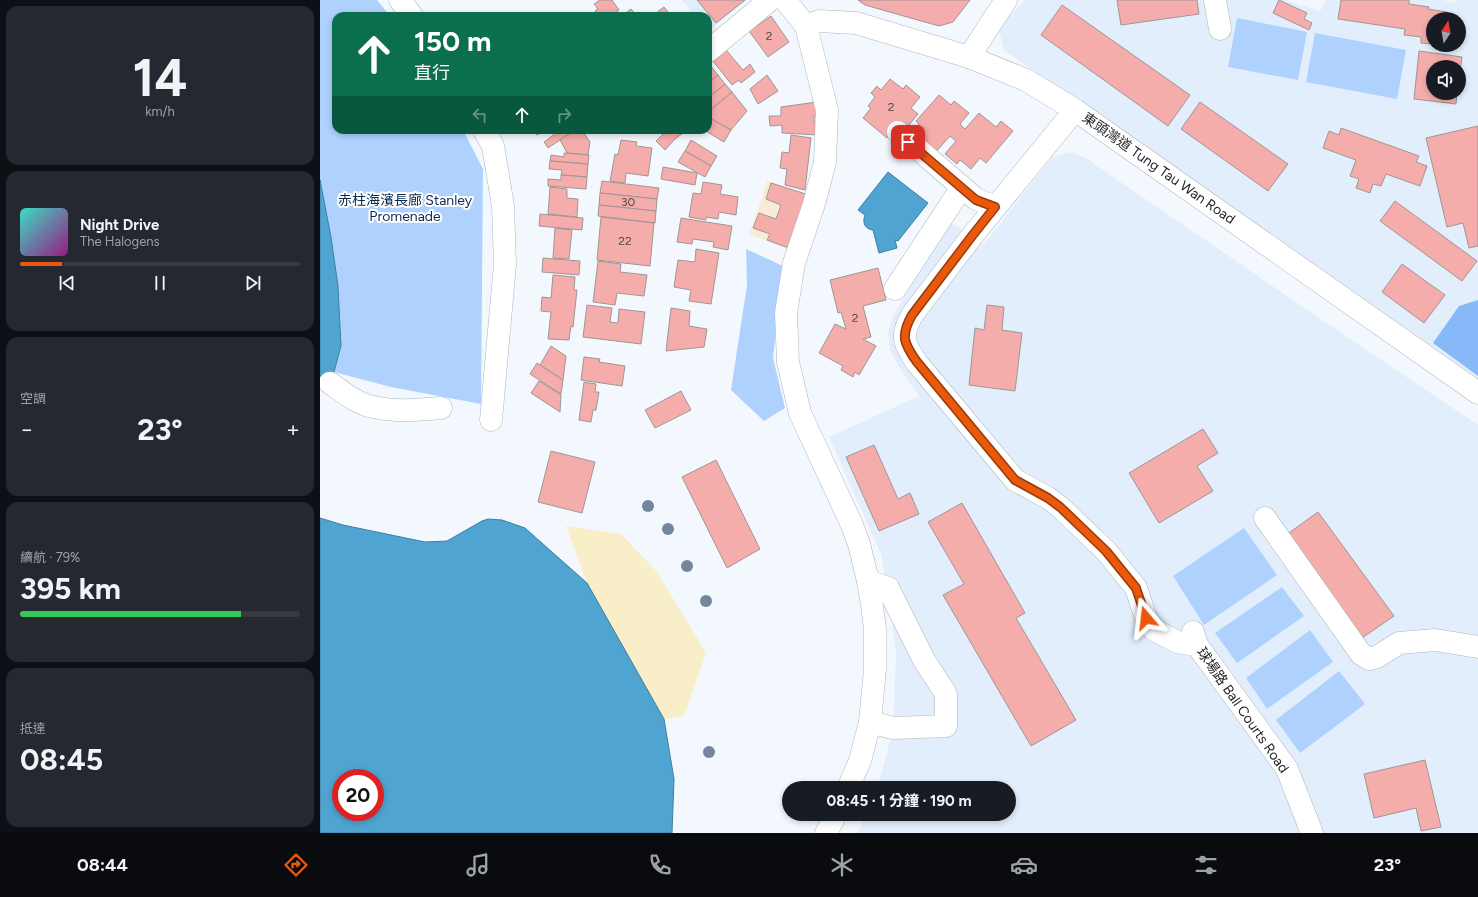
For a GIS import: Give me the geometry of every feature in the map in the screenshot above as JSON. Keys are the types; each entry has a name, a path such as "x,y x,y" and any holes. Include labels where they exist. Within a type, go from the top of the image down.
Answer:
{"street":[{"path":"400,0 409,12"},
{"path":"712,49 770,0"},
{"path":"785,0 806,26 827,110 825,162 814,204 794,263 786,313 788,362 800,413 852,525 859,544 868,581 875,629 876,669 870,722 860,761 851,781"},
{"path":"969,57 1006,0"},
{"path":"1215,0 1220,29"},
{"name":"東頭灣道 Tung Tau Wan Road","path":"806,26 819,21 856,23 969,57 1026,80 1076,110 1478,393"},
{"path":"898,132 976,200 995,207 1076,110"},
{"path":"486,134 493,146 504,206 505,264 491,420"},
{"path":"895,289 962,187"},
{"name":"球場路 Ball Courts Road","path":"995,207 912,315 906,326 904,335 909,351 1015,480 1048,498 1060,507 1106,551 1136,588 1146,618 1153,629 1177,642 1195,639 1287,769 1312,833"},
{"path":"330,383 351,398 372,407 402,411 441,408"},
{"path":"1265,518 1361,654 1369,659 1377,657 1399,643 1435,640 1478,647"},
{"path":"868,581 888,588 924,660 946,694 946,726 893,728 870,722"},
{"path":"826,833 832,821"}],"shaded area":[{"path":"682,0 747,0 712,28 712,12 692,12"},
{"path":"1025,0 1285,0 1320,11 1326,0 1442,0 1456,3 1457,0 1478,0 1478,384 1004,50 998,28"},
{"path":"1069,152 1084,157 1478,425 1478,833 858,833 863,821 1016,821 1016,781 879,781 893,728 896,653 891,613 881,554 829,437 919,396 900,369 890,350 888,332 894,314 949,222 984,244 1052,157"},
{"path":"888,172 928,203 898,241 895,240 897,248 879,253 873,230 866,227 864,221 865,215 858,210"},
{"path":"320,180 331,237 338,286 341,346 334,372 320,388"},
{"path":"767,181 810,195 789,250 749,234"},
{"path":"1478,300 1478,376 1433,343 1459,306"},
{"path":"320,518 343,525 425,542 447,541 482,521 488,519 502,520 525,528 587,583 664,719 674,779 672,833 320,833"}],"green space":[{"name":"赤柱海濱長廊 Stanley Promenade","path":"320,0 377,0 387,12 332,12 332,134 465,134 483,169 481,404 391,387 334,372 341,346 338,286 331,237 320,180"},
{"path":"1237,18 1307,32 1298,80 1228,67"},
{"path":"1315,33 1406,50 1397,99 1306,82"},
{"path":"746,249 783,266 773,358 785,408 764,421 731,390 747,285"},
{"path":"1244,528 1277,575 1204,625 1173,576"},
{"path":"1282,587 1304,616 1237,663 1215,633"},
{"path":"1310,630 1333,662 1267,709 1246,678"},
{"path":"1339,671 1365,704 1300,753 1276,720"}],"sand":[{"path":"566,526 621,534 657,572 706,653 684,716 664,719 587,583"}],"building":[{"path":"600,0 612,0 619,10 616,12 596,12 595,11 598,9 594,4"},
{"path":"697,0 745,0 716,23 712,18 712,12 707,12"},
{"path":"858,0 970,0 953,22 939,26 865,5"},
{"path":"1117,0 1197,0 1199,14 1121,25"},
{"path":"1279,0 1307,13 1304,19 1312,23 1309,30 1273,13"},
{"path":"1341,0 1409,0 1409,4 1447,12 1426,12 1426,43 1421,43 1421,37 1404,35 1405,29 1338,19"},
{"path":"1062,5 1190,95 1168,126 1041,35"},
{"path":"664,7 668,12 657,12"},
{"path":"771,16 789,42 768,57 749,31"},
{"path":"726,50 743,70 750,64 755,72 741,83 739,80 732,85 713,61"},
{"path":"1419,51 1462,57 1462,60 1426,60 1426,100 1456,100 1456,104 1414,99"},
{"path":"712,68 718,75 712,80"},
{"path":"718,75 725,84 712,95 712,80"},
{"path":"767,75 778,91 758,104 750,89"},
{"path":"890,79 903,89 906,85 920,97 911,108 918,114 903,132 896,126 887,138 863,118 871,108 868,106 875,97 871,93 877,86 881,90"},
{"path":"725,84 732,92 712,109 712,95"},
{"path":"732,92 747,111 731,130 712,119 712,109"},
{"path":"939,95 951,105 954,101 969,113 960,124 965,129 979,113 996,127 1001,121 1013,131 986,163 980,158 971,169 960,160 957,164 945,154 956,141 950,136 935,153 911,134 919,124 916,121"},
{"path":"817,102 818,116 814,116 814,123 819,123 819,135 782,133 782,125 770,126 769,116 781,116 781,107"},
{"path":"1200,102 1288,164 1268,191 1181,129"},
{"path":"712,119 731,130 724,142 711,134 712,134"},
{"path":"1478,126 1478,246 1469,248 1463,223 1447,227 1426,138"},
{"path":"1341,128 1419,156 1416,162 1427,166 1420,186 1386,174 1381,186 1373,184 1370,193 1356,188 1359,179 1350,176 1356,160 1323,148 1329,131 1339,135"},
{"path":"555,134 569,134 548,148 544,142"},
{"path":"569,134 585,134 590,142 588,155 567,153 560,140"},
{"path":"663,134 682,134 665,150 656,141"},
{"path":"791,135 811,138 805,190 785,185 787,169 780,168 782,152 789,153"},
{"path":"621,140 637,142 636,146 652,148 648,176 626,173 625,183 610,181 615,154 618,155"},
{"path":"691,140 717,156 711,166 685,151"},
{"path":"685,151 711,166 705,177 678,162"},
{"path":"564,153 589,155 588,164 550,161 551,155 564,157"},
{"path":"550,161 588,164 587,177 561,175 562,170 549,169"},
{"path":"663,167 697,173 695,185 661,179"},
{"path":"561,175 587,177 586,189 548,186 548,179 561,180"},
{"path":"602,181 659,188 657,199 600,193"},
{"path":"703,182 722,185 720,194 738,197 736,215 719,212 718,219 706,217 706,220 689,217 693,193 701,194"},
{"path":"771,183 809,195 789,248 767,240 770,234 753,228 759,213 776,219 781,205 766,199"},
{"path":"550,187 567,189 567,198 578,199 577,217 548,214"},
{"path":"600,193 657,199 656,211 599,205"},
{"path":"1395,201 1477,261 1462,281 1380,221"},
{"path":"599,205 656,211 655,223 598,216"},
{"path":"540,214 583,218 582,230 539,226"},
{"path":"601,217 654,223 650,266 597,260"},
{"path":"681,218 732,226 728,250 713,247 714,242 693,239 692,244 677,242"},
{"path":"555,228 572,230 569,259 553,258"},
{"path":"696,249 719,253 711,304 689,301 691,290 674,287 678,260 695,262"},
{"path":"543,258 580,261 579,275 542,272"},
{"path":"598,261 621,264 620,272 647,275 644,296 617,293 615,305 593,302"},
{"path":"1402,264 1445,295 1424,323 1382,292"},
{"path":"878,268 886,300 863,306 871,337 863,339 876,346 859,375 855,372 853,377 841,370 843,366 819,353 835,324 846,329 841,312 838,313 830,280"},
{"path":"553,275 575,277 574,290 577,290 573,327 571,326 569,340 548,339 551,312 541,311 542,297 551,298"},
{"path":"587,305 612,308 610,322 618,323 619,309 645,312 641,344 583,337"},
{"path":"987,305 1004,307 1002,330 1022,333 1015,391 969,385 975,328 984,330"},
{"path":"671,308 690,311 689,326 707,329 704,347 666,351"},
{"path":"551,346 566,356 563,380 540,365"},
{"path":"584,357 600,359 599,362 625,366 622,386 581,380"},
{"path":"537,363 563,380 561,394 530,374"},
{"path":"539,381 561,395 560,412 531,393"},
{"path":"584,382 596,384 595,392 599,392 596,410 593,410 591,422 579,420"},
{"path":"681,391 691,410 655,428 645,410"},
{"path":"1203,429 1218,453 1197,466 1213,491 1159,523 1129,473"},
{"path":"874,445 898,499 910,493 919,514 879,531 846,457"},
{"path":"551,451 595,462 582,513 538,502"},
{"path":"716,460 760,549 727,568 682,477"},
{"path":"962,503 1025,613 1016,618 1076,720 1031,746 943,595 964,584 928,522"},
{"path":"1318,512 1394,616 1362,638 1286,535"},
{"path":"1425,760 1441,827 1421,831 1416,808 1374,818 1364,774"}],"route":[{"path":"908,142 976,200 995,207 912,315 906,326 904,335 909,351 1015,480 1048,498 1060,507 1106,551 1136,588 1144,607 1146,618"}]}
